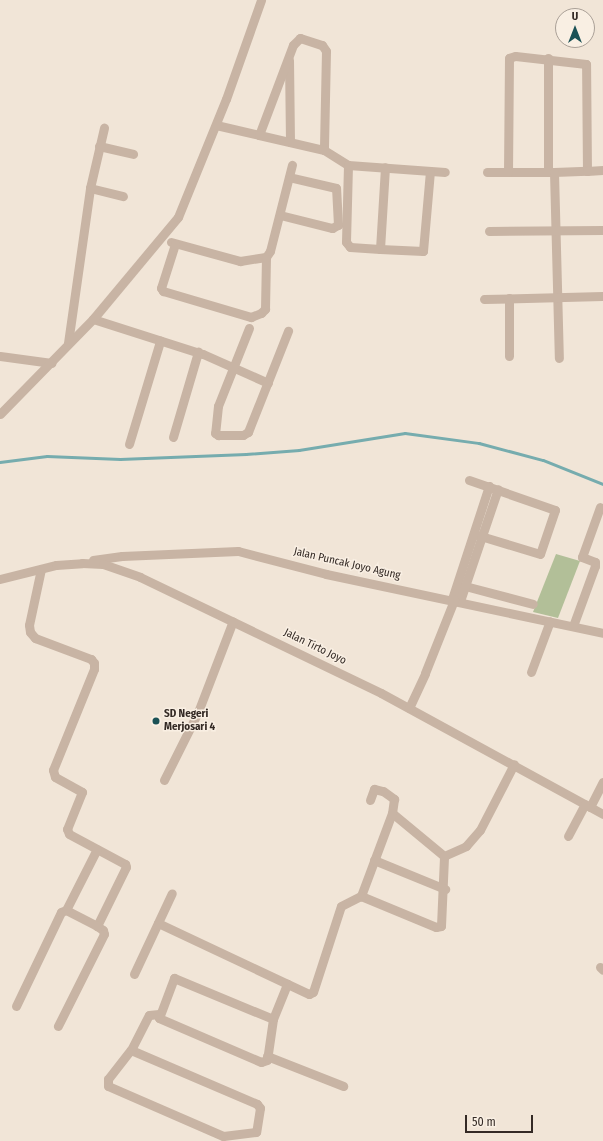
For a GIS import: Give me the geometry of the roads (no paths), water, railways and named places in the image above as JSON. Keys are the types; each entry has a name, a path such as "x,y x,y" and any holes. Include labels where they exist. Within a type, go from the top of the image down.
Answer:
{"street":[{"path":"0,414 52,363 68,343 93,319 162,239 183,207 216,124 261,0"},
{"path":"259,135 289,54 295,41 300,38 325,48 324,150"},
{"path":"289,54 290,142"},
{"path":"508,172 508,63 509,58 515,56 548,58 586,64 587,171"},
{"path":"548,58 551,172 556,231 559,297 559,358"},
{"path":"216,124 324,150 348,165 445,172"},
{"path":"68,343 90,188 104,128"},
{"path":"100,146 133,154"},
{"path":"175,244 161,288 163,291 251,316 261,313 265,309 266,257 270,251 292,165"},
{"path":"348,165 346,242 350,247 423,250 430,171"},
{"path":"380,249 385,168"},
{"path":"487,172 603,170"},
{"path":"280,215 332,228 338,225 336,188 289,177"},
{"path":"90,188 123,196"},
{"path":"489,231 603,230"},
{"path":"162,239 175,244 240,261 266,257"},
{"path":"484,299 603,296"},
{"path":"509,298 509,356"},
{"path":"93,319 198,352 268,383"},
{"path":"249,328 218,406 215,433 218,435 243,435 248,432 288,332"},
{"path":"130,444 160,341"},
{"path":"174,436 198,352"},
{"path":"0,356 52,363"},
{"path":"469,480 554,508 541,552 538,554 478,535"},
{"path":"409,708 426,673 455,600 494,488"},
{"path":"573,626 595,566 594,562 582,557 600,508"},
{"path":"455,600 466,586 478,535"},
{"name":"Jalan Puncak Joyo Agung","path":"82,562 122,556 238,552 326,574 455,600 603,633"},
{"name":"Jalan Tirto Joyo","path":"0,579 41,569 82,562 103,564 140,577 409,708 514,764 603,814"},
{"path":"41,569 29,625 30,632 35,638 91,659 94,663 94,669 53,774 55,777 82,792 68,825 69,834 126,867 97,926"},
{"path":"466,586 533,604"},
{"path":"164,780 198,712 233,621"},
{"path":"531,672 550,621"},
{"path":"444,856 466,846 480,830 514,764"},
{"path":"568,836 603,782"},
{"path":"158,923 306,993 313,992 341,906 361,896 392,813 394,799 383,791 374,789 370,800"},
{"path":"361,896 439,927 443,924 445,889 444,856 392,813"},
{"path":"16,1006 61,912 66,910 97,849"},
{"path":"374,860 445,889"},
{"path":"134,974 172,893"},
{"path":"58,1026 104,934 103,930 97,926 66,910"},
{"path":"273,1019 174,978 159,1014 162,1020 261,1062 267,1060 273,1019 288,984"},
{"path":"131,1050 257,1104 260,1108 256,1132 223,1136 108,1086 108,1079 131,1050 149,1015 159,1014"},
{"path":"268,1056 343,1086"}],"waterway":[{"path":"0,462 47,456 120,459 246,454 299,450 405,433 479,443 543,460 603,484"}],"place":[{"name":"SD Negeri Merjosari 4","path":"156,721"}]}
